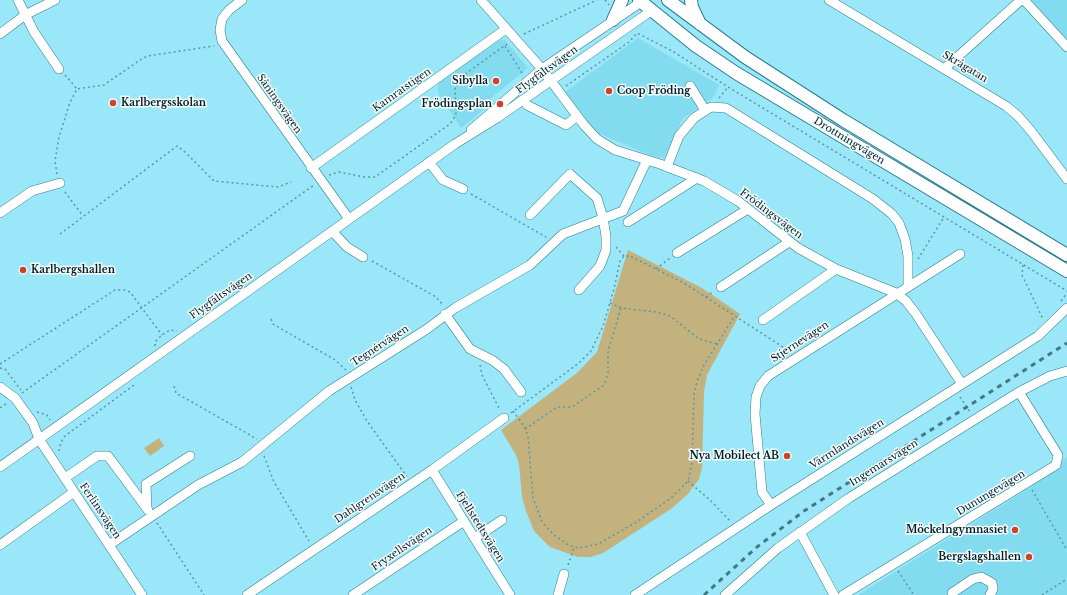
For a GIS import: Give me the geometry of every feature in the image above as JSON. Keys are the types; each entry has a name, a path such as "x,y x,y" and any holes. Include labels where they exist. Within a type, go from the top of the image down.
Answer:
{"main road":[{"path":"613,20 622,0"},
{"path":"651,11 668,0"},
{"name":"Drottningvägen","path":"668,0 745,57 843,120 1067,255"},
{"path":"691,0 692,7 700,25"},
{"name":"Drottningvägen","path":"641,1 651,11 696,46 736,73 1067,271"}],"street":[{"path":"18,0 25,15 59,69"},
{"path":"0,34 25,15 55,0"},
{"name":"Såningsvägen","path":"242,0 229,10 222,19 220,30 224,43 311,168 349,219"},
{"name":"Frödingsvägen","path":"481,0 542,69 577,116 597,139 615,150 667,166 697,178 720,190 748,209 789,242 836,269 896,293 906,301 916,314 959,386"},
{"name":"Skrågatan","path":"829,0 986,92 1018,116 1067,179"},
{"path":"945,68 1023,0 1067,47"},
{"name":"Flygfältsvägen","path":"455,144 542,69 641,1"},
{"name":"Flygfältsvägen","path":"0,467 429,162 455,144 495,120 651,11"},
{"name":"Kamratstigen","path":"311,168 506,29"},
{"path":"690,86 705,110"},
{"path":"527,105 566,125 577,116"},
{"path":"667,166 684,130 694,118 705,110 717,106 730,110 873,199 887,210 899,223 905,239 908,256 908,286"},
{"name":"Tegnérvägen","path":"109,545 150,512 242,462 328,391 427,329 445,314 483,290 530,265 563,234 623,211 647,160"},
{"path":"429,162 443,180 463,189"},
{"path":"530,215 570,174 596,198 603,218 606,236 604,258 600,266 579,290"},
{"path":"628,222 697,178"},
{"path":"0,213 32,191 60,183"},
{"path":"677,253 748,209"},
{"path":"332,231 347,247 363,256"},
{"path":"721,287 789,242"},
{"name":"Stjernevägen","path":"771,506 762,492 755,414 756,397 760,386 768,376 798,356 960,254"},
{"path":"763,320 836,269"},
{"name":"Värmlandsvägen","path":"635,595 771,506 1038,336 1064,304"},
{"path":"445,314 470,349 492,360 504,369 521,392"},
{"name":"Ingemarsvägen","path":"725,595 751,571 800,532 849,498 1018,392 1050,376 1067,371"},
{"name":"Ferlinsvägen","path":"0,387 15,398 33,424 39,439 142,595"},
{"name":"Dunungevägen","path":"843,595 1056,465 1058,454 1018,392"},
{"name":"Dahlgrensvägen","path":"247,595 412,484 504,418"},
{"path":"65,478 97,456 108,456 150,512"},
{"path":"150,512 146,484 190,456"},
{"name":"Fjellstedtsvägen","path":"432,470 510,595"},
{"path":"0,545 74,492"},
{"path":"475,538 502,520"},
{"name":"Fryxellsvägen","path":"353,595 464,521"},
{"path":"800,532 834,595"},
{"path":"558,595 564,574"},
{"path":"952,592 973,579 982,577 992,583 993,589 990,595"}],"path":[{"path":"0,408 329,174 338,172 364,177 375,177 454,120 457,110 455,87 457,80 515,39 539,26 596,0"},
{"path":"559,91 625,45 637,33 674,52 728,87 1023,264 1067,292 1064,304"},
{"path":"77,89 104,85 147,56 205,48 224,43"},
{"path":"505,46 523,74"},
{"path":"59,69 77,89"},
{"path":"717,106 719,98 728,87"},
{"path":"77,89 70,102 57,147 55,170 60,183 83,216"},
{"path":"60,234 177,146 214,181 278,187 291,182"},
{"path":"463,189 554,242"},
{"path":"909,275 944,217"},
{"path":"656,269 677,253"},
{"path":"363,256 436,297 443,304 445,314"},
{"path":"470,349 482,366 482,375 504,418 564,375 586,356 596,341 610,303 621,258 630,256 694,290 798,356"},
{"path":"1023,264 1022,275 1044,320"},
{"path":"0,364 115,290 125,290 130,292 162,335"},
{"path":"610,303 621,308 657,312 670,316 699,339 717,344"},
{"path":"525,429 557,407 572,407 604,385 608,373 608,351 621,308"},
{"path":"514,411 525,429 529,442 532,490 537,512 542,522 554,535 574,547 587,547 604,541 671,498 688,481 692,464 695,389 704,365 734,316"},
{"path":"271,319 273,324 335,360 351,378 355,400 367,421 412,484"},
{"path":"0,368 5,368 23,392 26,399"},
{"path":"60,456 59,449 62,439 135,384"},
{"path":"174,386 176,393 262,445 262,452 274,482 314,550"},
{"path":"959,386 974,420"},
{"path":"33,410 47,415 62,439"},
{"path":"688,481 711,501 733,524"},
{"path":"1032,489 1031,492 1067,549"},
{"path":"150,512 204,595"},
{"path":"564,574 574,547"},
{"path":"894,564 914,595"},
{"path":"1042,595 1067,579"}],"shaded area":[{"path":"1031,0 1067,0 1067,41"},
{"path":"638,38 719,85 713,98 683,118 664,158 652,156 593,131 564,93"},
{"path":"500,40 505,40 528,68 491,98 488,106 461,128 438,93 438,82"},
{"path":"628,250 702,288 740,314 707,375 704,392 702,468 699,479 688,494 671,509 603,553 591,557 578,557 550,547 534,531 522,497 519,464 516,455 501,430 577,373 597,352"},
{"path":"159,438 164,446 150,456 144,448"},
{"name":"Möckelngymnasiet","path":"1067,456 1067,595 858,595 1023,492 1058,466"}],"railway":[{"path":"704,595 757,547 804,511 1067,343"}],"place":[{"name":"Sibylla","path":"496,81"},
{"name":"Coop Fröding","path":"609,91"},
{"name":"Karlbergsskolan","path":"113,103"},
{"name":"Frödingsplan","path":"500,104"},
{"name":"Karlbergshallen","path":"23,270"},
{"name":"Nya Mobilect AB","path":"787,456"},
{"name":"Möckelngymnasiet","path":"1015,530"},
{"name":"Bergslagshallen","path":"1029,557"}]}
